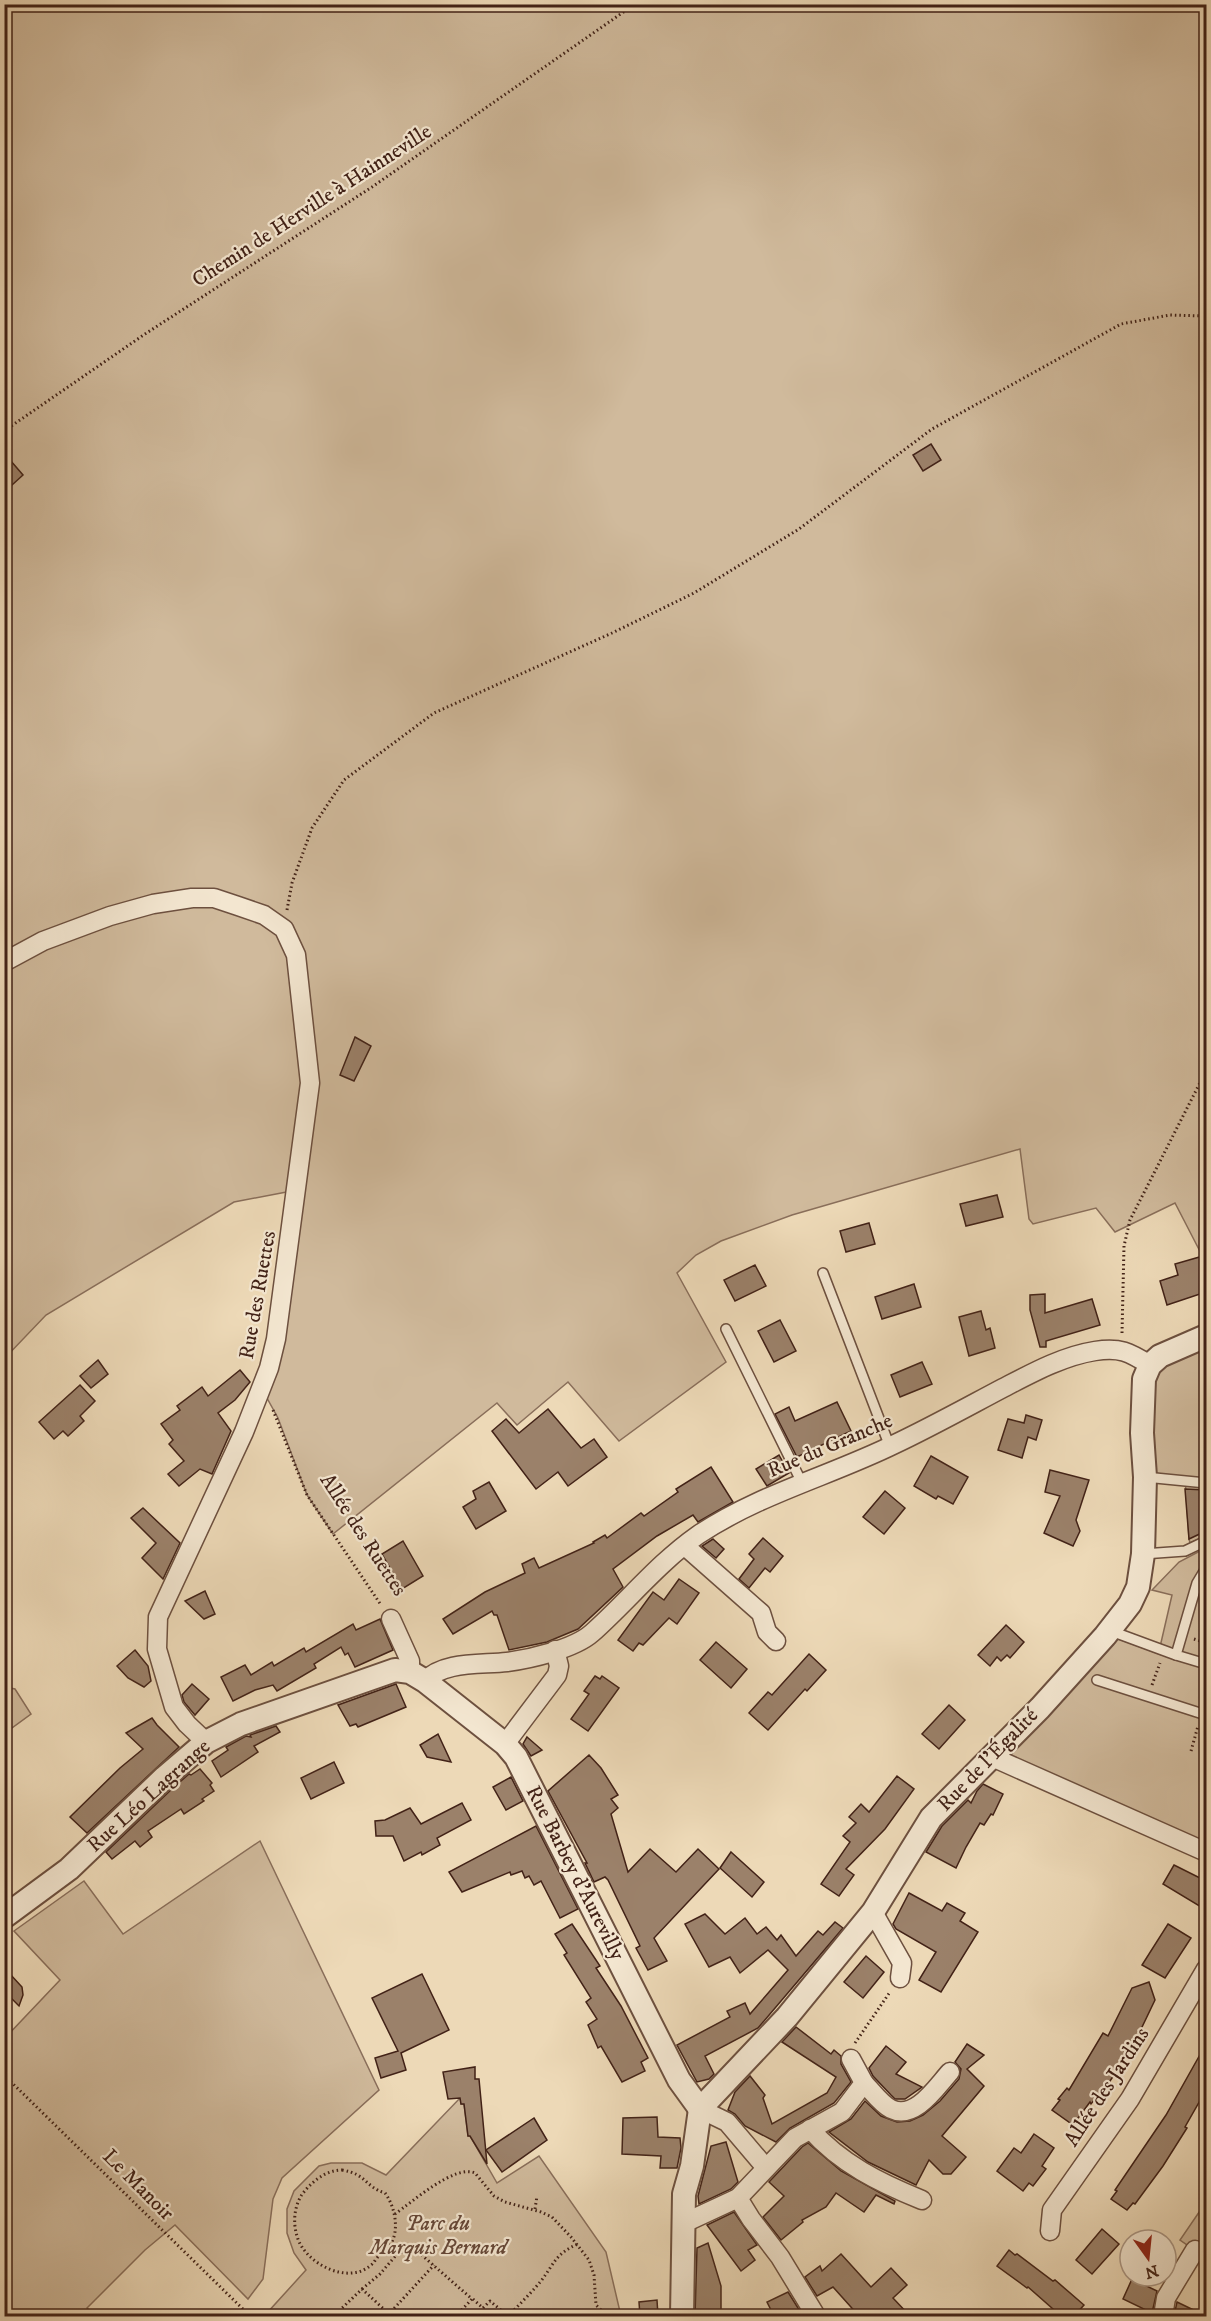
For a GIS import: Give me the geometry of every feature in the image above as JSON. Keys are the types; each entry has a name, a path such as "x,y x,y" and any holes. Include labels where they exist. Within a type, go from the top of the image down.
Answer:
{"street":[{"path":"4,962 43,941 110,916 153,904 192,898 214,898 238,906 264,915 284,929"},
{"name":"Rue des Ruettes","path":"206,1742 187,1724 174,1707 157,1649 158,1617 244,1432 262,1389 276,1339 310,1083 296,955 284,929"},
{"path":"1123,1349 1150,1365 1174,1348 1206,1336"},
{"name":"Rue du Granche","path":"418,1677 430,1676 444,1669 518,1660 555,1650 591,1634 639,1584 685,1546 737,1511 890,1447 1042,1369 1079,1354 1123,1349"},
{"name":"Rue de l'Égalité","path":"699,2109 787,2017 873,1912 932,1818 1109,1631 1135,1596 1143,1554 1145,1477 1143,1386 1150,1365"},
{"path":"685,1546 761,1613 767,1632 776,1641"},
{"name":"Allée des Ruettes","path":"391,1619 418,1677"},
{"path":"505,1744 556,1675 559,1666 555,1650"},
{"name":"Rue Léo Lagrange","path":"4,1917 69,1869 165,1777 206,1742 241,1724 395,1670 418,1677"},
{"name":"Rue Barbey d'Aurevilly","path":"418,1677 505,1744 516,1757 679,2080 699,2109"},
{"path":"992,1757 1206,1852"},
{"path":"873,1912 902,1963 900,1978"},
{"name":"Allée des Jardins","path":"1050,2231 1052,2210 1130,2099 1206,1969"},
{"path":"851,2059 864,2083 890,2108 898,2111 918,2106 950,2072"},
{"path":"682,2224 738,2198 789,2144 810,2129 842,2112 864,2083"},
{"path":"682,2316 684,2194 692,2166 699,2109 727,2122 766,2168"},
{"path":"810,2129 826,2147 881,2183 922,2200"},
{"path":"738,2198 780,2257 816,2316"},
{"path":"1163,2316 1166,2298 1195,2250"}],"lane":[{"path":"823,1273 890,1447"},
{"path":"726,1329 802,1483"},
{"path":"1145,1477 1206,1484"},
{"path":"1143,1554 1185,1551 1206,1541"},
{"path":"1176,1656 1197,1584 1206,1568"},
{"path":"1109,1631 1176,1656 1206,1664"},
{"path":"1097,1680 1205,1714"}],"path":[{"name":"Chemin de Herville à Hainneville","path":"4,431 145,334 372,187 635,4"},
{"path":"284,929 292,883 312,828 344,780 434,713 694,593 799,529 932,429 1121,324 1170,315 1206,316"},
{"path":"1123,1349 1122,1266 1130,1220 1206,1071"},
{"name":"Allée des Ruettes","path":"262,1389 278,1418 307,1495 391,1619"},
{"path":"1148,1696 1162,1659"},
{"path":"1191,1751 1205,1714"},
{"path":"851,2059 851,2050 859,2036 900,1978"},
{"name":"Le Manoir","path":"4,2075 250,2316"},
{"path":"342,2170 362,2176 372,2188 386,2193 395,2214 391,2245 372,2265 364,2269 344,2272 324,2268 313,2261 300,2245 295,2226 296,2211 302,2196 316,2180 326,2173 342,2170"},
{"path":"395,2214 446,2178 467,2170 475,2173 494,2196 505,2202 535,2209 552,2217 578,2244 589,2260 594,2275 597,2305 607,2316"},
{"path":"535,2209 537,2196"},
{"path":"339,2312 380,2274 398,2253 409,2249 416,2250 483,2308 490,2301 508,2316 539,2283 561,2253 578,2244"},
{"path":"391,2245 398,2253"},
{"path":"362,2289 387,2312 388,2316 434,2265"},
{"path":"456,2316 472,2299"}],"green space":[{"path":"5,5 1206,5 1206,1263 1175,1203 1115,1232 1096,1208 1033,1224 1029,1219 1020,1149 792,1215 721,1241 696,1255 677,1273 726,1362 619,1441 568,1382 517,1425 497,1403 333,1534 307,1495 278,1418 262,1389 297,1190 234,1202 46,1315 5,1358"},
{"path":"1206,1336 1206,1852 992,1757 1116,1638 1162,1655 1164,1648 1160,1647 1172,1595 1152,1590 1179,1562 1204,1549 1199,1539 1190,1543 1185,1477 1145,1472 1144,1379"},
{"path":"5,1687 15,1689 31,1714 5,1733"},
{"path":"260,1841 379,2090 282,2178 273,2199 263,2279 248,2299 175,2225 145,2250 87,2308 95,2316 5,2316 5,2038 60,1980 14,1931 84,1881 123,1934"},
{"name":"Parc du Marquis Bernard","path":"460,2098 461,2104 464,2104 468,2136 497,2183 539,2156 606,2252 621,2316 271,2316 267,2313 306,2270 294,2253 287,2233 287,2209 294,2191 319,2166 331,2163 362,2163 386,2175"},
{"path":"1206,2202 1206,2258 1180,2240"}],"building":[{"path":"931,444 941,460 923,471 913,455"},
{"path":"4,453 23,475 12,485 4,477"},
{"path":"355,1037 371,1046 354,1081 340,1075"},
{"path":"997,1195 1003,1217 966,1226 960,1204"},
{"path":"869,1223 875,1244 846,1252 840,1231"},
{"path":"1203,1256 1206,1263 1206,1292 1167,1305 1160,1281 1178,1275 1175,1264"},
{"path":"755,1265 766,1286 735,1301 724,1280"},
{"path":"914,1284 921,1307 882,1319 875,1297"},
{"path":"1045,1294 1045,1313 1092,1299 1100,1325 1046,1341 1046,1347 1040,1347 1030,1310 1030,1295"},
{"path":"981,1311 986,1330 990,1328 995,1348 969,1356 959,1317"},
{"path":"780,1320 796,1351 774,1362 758,1331"},
{"path":"98,1360 108,1374 91,1388 80,1376"},
{"path":"922,1362 932,1384 900,1397 891,1375"},
{"path":"240,1370 250,1382 235,1400 218,1413 231,1431 212,1474 200,1469 179,1486 168,1474 184,1461 169,1444 173,1440 161,1424 180,1410 177,1406 202,1387 208,1396"},
{"path":"80,1385 95,1401 80,1416 84,1421 68,1436 63,1431 54,1439 39,1422"},
{"path":"837,1402 851,1431 797,1457 775,1414 789,1407 795,1421"},
{"path":"548,1409 581,1448 594,1439 607,1457 568,1486 558,1472 536,1489 492,1431 506,1419 519,1433"},
{"path":"1026,1415 1042,1420 1036,1440 1028,1437 1022,1458 998,1450 1008,1419 1024,1423"},
{"path":"779,1455 789,1473 767,1486 756,1469"},
{"path":"931,1456 968,1477 953,1504 938,1496 936,1499 914,1486"},
{"path":"711,1467 733,1502 698,1522 693,1515 657,1536 613,1569 623,1587 578,1629 547,1642 509,1650 497,1615 494,1615 492,1611 453,1634 443,1619 485,1592 525,1573 522,1564 534,1558 539,1568 594,1543 605,1535 607,1538 641,1513 644,1516 678,1492 676,1489"},
{"path":"1050,1470 1089,1480 1076,1520 1080,1531 1073,1546 1044,1533 1060,1496 1045,1492"},
{"path":"489,1482 506,1511 476,1529 463,1507 476,1499 473,1491"},
{"path":"1185,1489 1206,1490 1206,1531 1189,1539"},
{"path":"885,1491 905,1508 884,1534 863,1517"},
{"path":"143,1508 180,1543 163,1579 142,1558 156,1543 131,1518"},
{"path":"763,1538 783,1556 770,1572 765,1568 749,1588 739,1579 754,1559 749,1554"},
{"path":"713,1539 724,1549 716,1558 702,1546"},
{"path":"403,1541 423,1576 402,1589 382,1554"},
{"path":"679,1579 699,1593 677,1624 669,1618 643,1645 639,1643 633,1651 618,1640 653,1592 664,1600"},
{"path":"205,1591 215,1614 204,1619 185,1601"},
{"path":"380,1619 393,1650 355,1667 348,1653 345,1655 341,1647 314,1664 316,1668 277,1691 273,1685 255,1690 233,1701 221,1677 245,1665 251,1675 272,1662 274,1666 304,1648 306,1652 353,1624 356,1630"},
{"path":"1006,1625 1024,1642 1010,1658 1007,1655 1001,1661 997,1657 990,1666 978,1655"},
{"path":"716,1642 747,1669 731,1688 700,1660"},
{"path":"135,1650 148,1666 151,1681 144,1687 128,1678 117,1666"},
{"path":"809,1654 826,1670 807,1691 805,1689 768,1730 749,1713 768,1692 772,1695"},
{"path":"595,1676 600,1679 602,1676 619,1688 588,1731 571,1719 589,1694 584,1691"},
{"path":"192,1684 209,1699 195,1715 184,1702 182,1695"},
{"path":"396,1684 406,1707 358,1727 356,1724 350,1726 338,1705"},
{"path":"949,1705 965,1720 939,1749 922,1734"},
{"path":"152,1718 179,1747 87,1833 70,1817 143,1749 126,1733"},
{"path":"276,1726 280,1732 254,1746 258,1752 221,1777 212,1761 228,1750 226,1747 246,1736 251,1737 250,1735"},
{"path":"438,1734 451,1762 427,1757 420,1745"},
{"path":"527,1737 542,1750 531,1756 523,1744"},
{"path":"589,1755 601,1768 618,1795 611,1799 618,1808 611,1814 628,1872 650,1849 676,1872 698,1849 719,1869 654,1938 667,1961 648,1970 636,1948 640,1946 608,1880 605,1877 594,1882 585,1863 587,1863 548,1791"},
{"path":"334,1762 344,1783 311,1799 301,1778"},
{"path":"200,1769 212,1783 210,1785 214,1791 202,1799 204,1801 184,1814 181,1809 148,1831 152,1837 140,1847 135,1841 112,1859 106,1852 174,1787 189,1774"},
{"path":"897,1776 914,1789 885,1829 846,1869 854,1875 839,1896 821,1884 850,1842 843,1836 856,1823 849,1817 861,1804 869,1812"},
{"path":"511,1777 523,1801 506,1810 493,1787"},
{"path":"983,1784 1003,1794 993,1815 991,1814 984,1825 980,1823 956,1868 926,1852 942,1826 968,1800 971,1803"},
{"path":"462,1803 471,1820 437,1838 440,1845 422,1855 421,1852 404,1861 393,1836 376,1836 375,1821 385,1820 410,1808 421,1824"},
{"path":"536,1826 578,1909 560,1918 541,1881 534,1885 529,1876 525,1878 522,1871 511,1875 510,1872 462,1892 449,1872"},
{"path":"731,1852 764,1882 752,1897 720,1868"},
{"path":"1174,1865 1206,1881 1206,1910 1163,1884"},
{"path":"909,1893 942,1911 947,1903 965,1913 960,1921 978,1932 941,1992 919,1980 936,1952 896,1929 893,1924"},
{"path":"705,1914 725,1934 745,1918 757,1934 766,1927 777,1940 781,1935 796,1956 818,1931 823,1935 835,1922 843,1928 758,2028 705,2056 714,2074 709,2079 697,2082 677,2045 730,2017 727,2011 745,2003 750,2014 788,1970 768,1950 740,1973 730,1957 709,1967 685,1924"},
{"path":"572,1924 600,1966 596,1968 621,2006 648,2058 641,2062 645,2071 622,2082 601,2046 598,2048 588,2025 597,2019 586,2002 591,1998 564,1955 567,1953 555,1934"},
{"path":"1168,1924 1191,1938 1165,1978 1142,1965"},
{"path":"866,1956 884,1972 863,1998 844,1982"},
{"path":"10,1974 22,1987 23,1995 19,2006 8,1995 7,1986"},
{"path":"422,1974 449,2030 401,2053 406,2070 381,2078 375,2058 398,2051 372,1998"},
{"path":"1149,1982 1155,2000 1131,2050 1110,2081 1073,2125 1052,2110 1067,2088 1069,2090 1103,2033 1108,2036 1132,1988"},
{"path":"796,2027 831,2054 834,2050 841,2056 841,2064 851,2082 834,2103 790,2128 776,2142 745,2126 735,2114 728,2110 735,2092 750,2076 765,2095 763,2098 772,2124 827,2093 836,2077 782,2042"},
{"path":"967,2044 984,2055 967,2069 984,2086 942,2136 966,2157 951,2174 943,2174 929,2160 916,2185 868,2162 829,2132 851,2119 865,2101 881,2116 897,2122 910,2121 923,2115 940,2101 959,2079 961,2069 955,2062"},
{"path":"1206,2044 1206,2090 1185,2127 1187,2128 1163,2166 1135,2204 1133,2203 1127,2210 1111,2199 1117,2191 1115,2190 1166,2115"},
{"path":"886,2046 906,2062 896,2074 922,2087 905,2099 895,2099 873,2076 869,2068"},
{"path":"475,2067 475,2079 479,2079 487,2164 468,2136 464,2104 461,2104 460,2098 448,2099 443,2072"},
{"path":"657,2117 658,2137 680,2138 681,2148 677,2168 660,2168 661,2156 622,2154 623,2118"},
{"path":"534,2118 547,2140 502,2172 486,2150"},
{"path":"1034,2134 1054,2148 1042,2166 1046,2169 1033,2186 1029,2183 1023,2191 997,2171 1014,2148 1021,2153"},
{"path":"726,2142 738,2182 731,2189 699,2204 698,2196 711,2146"},
{"path":"808,2143 841,2171 895,2201 894,2204 876,2195 864,2212 836,2193 826,2207 802,2220 803,2222 781,2240 763,2217 784,2196 769,2182"},
{"path":"734,2212 757,2245 748,2250 755,2260 741,2271 707,2225"},
{"path":"1102,2229 1118,2243 1092,2274 1076,2260"},
{"path":"708,2243 721,2286 721,2316 695,2316 697,2248"},
{"path":"1009,2250 1053,2281 1055,2280 1084,2305 1074,2316 1061,2316 1028,2287 997,2266"},
{"path":"841,2254 871,2287 891,2268 907,2285 893,2298 910,2316 859,2316 833,2287 817,2296 805,2277 820,2266 822,2271"},
{"path":"1128,2288 1151,2288 1157,2291 1152,2313 1123,2299"},
{"path":"788,2292 803,2316 774,2316 767,2302"},
{"path":"657,2300 658,2316 640,2316 639,2302"},
{"path":"1177,2302 1206,2316 1174,2316"}]}
